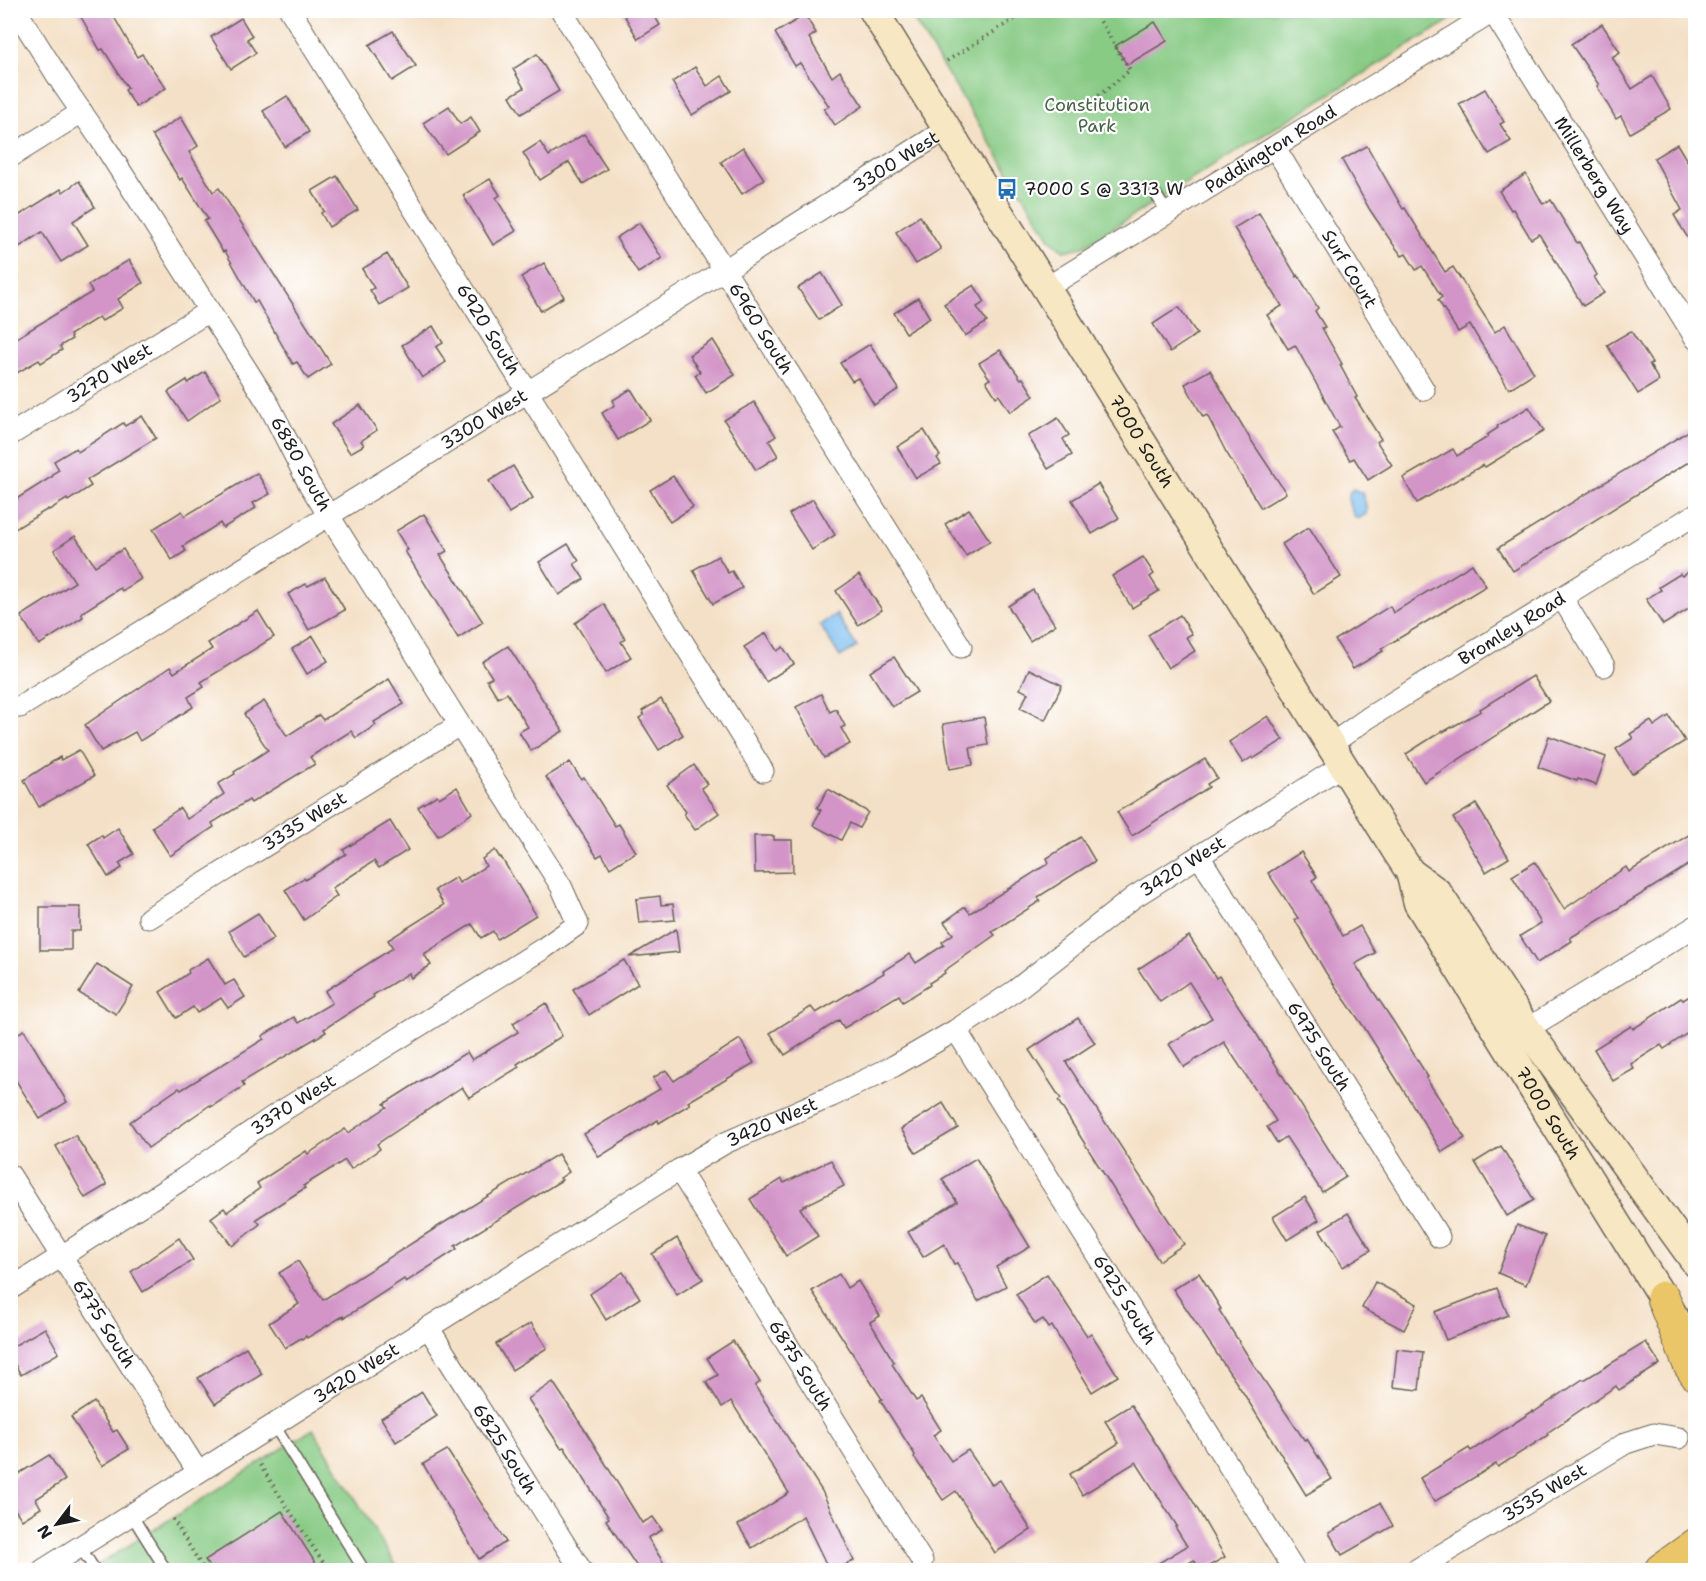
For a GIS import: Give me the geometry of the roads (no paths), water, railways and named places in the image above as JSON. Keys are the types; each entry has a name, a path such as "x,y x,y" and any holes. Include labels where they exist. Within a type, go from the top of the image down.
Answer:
{"highway":[{"path":"1663,1298 1695,1374"},
{"path":"1661,1570 1695,1545"},
{"path":"1690,1570 1695,1568"}],"main road":[{"name":"7000 South","path":"873,10 1410,872 1418,903 1695,1350"},
{"name":"7000 South","path":"1410,872 1437,891 1527,1029 1695,1263"}],"street":[{"name":"6880 South","path":"15,10 269,405 309,483 561,886 578,924"},
{"name":"6920 South","path":"290,10 763,771"},
{"name":"6960 South","path":"561,10 961,647"},
{"name":"Paddington Road","path":"1046,288 1495,11"},
{"name":"Millerberg Way","path":"1495,11 1695,339"},
{"path":"10,157 82,112"},
{"name":"3300 West","path":"20,707 723,271 947,129"},
{"name":"Surf Court","path":"1275,148 1424,390"},
{"name":"3270 West","path":"10,435 209,311"},
{"name":"Bromley Road","path":"1336,755 1368,718 1695,514"},
{"path":"1562,598 1604,666"},
{"name":"3335 West","path":"149,918 459,724"},
{"name":"3420 West","path":"43,1570 679,1170 725,1143 894,1066 956,1030 1016,990 1134,897 1199,856 1336,755"},
{"name":"6975 South","path":"1199,856 1439,1237"},
{"name":"3370 West","path":"10,1289 184,1178 274,1116 544,948 578,924"},
{"path":"1527,1029 1695,926"},
{"name":"6925 South","path":"956,1030 1294,1570"},
{"name":"6875 South","path":"679,1170 922,1561"},
{"name":"6775 South","path":"10,1175 198,1472"},
{"name":"6825 South","path":"428,1327 581,1570"},
{"name":"3535 West","path":"1416,1570 1626,1443 1654,1434 1679,1438"}],"lane":[{"path":"1155,194 1168,214"},
{"path":"274,1425 364,1570"},
{"path":"131,1514 166,1570"},
{"path":"80,1547 95,1570"}],"water":[{"path":"1353,489 1362,493 1367,509 1366,514 1358,519 1354,516 1349,502 1349,495"},
{"path":"836,614 857,647 840,657 820,625"}],"place":[{"name":"7000 S @ 3313 W","path":"1007,189"}],"park label":[{"name":"Constitution Park","path":"1097,115"}]}
